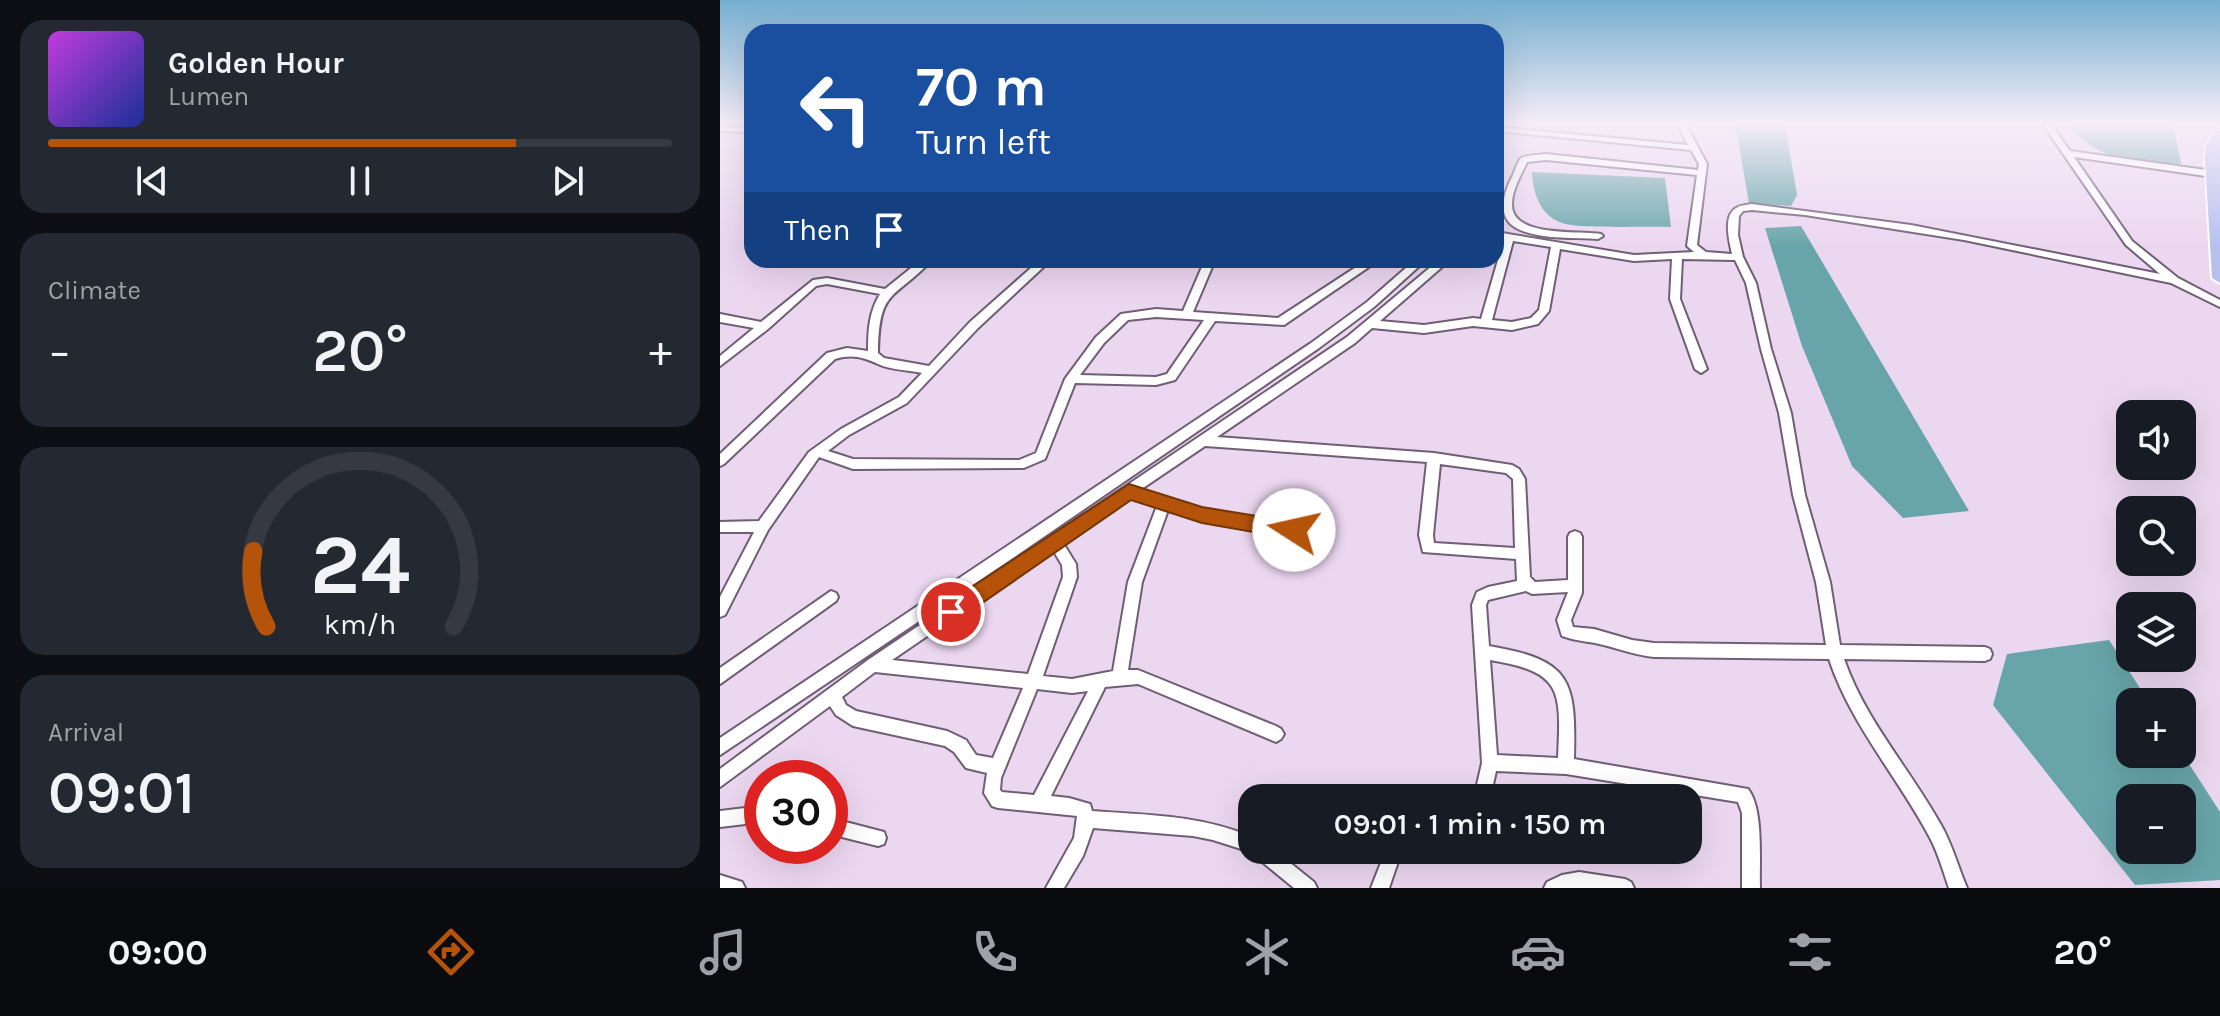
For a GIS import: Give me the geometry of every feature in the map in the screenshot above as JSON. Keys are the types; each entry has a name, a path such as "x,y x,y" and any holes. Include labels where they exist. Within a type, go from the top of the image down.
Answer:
{"main road":[{"path":"2213,164 2220,278"}],"street":[{"path":"1522,164 1506,202 1505,215 1510,222 1526,229 1598,236"},
{"path":"1619,164 1703,173"},
{"path":"1703,164 1692,246 1703,255"},
{"path":"2074,164 2129,243 2174,280 2220,304"},
{"path":"2146,164 2213,174"},
{"path":"1958,888 1936,832 1865,720 1843,678 1834,651 1823,582 1799,495 1785,413 1751,283 1738,257 1733,235 1734,215 1740,209 1752,207 1963,238 2174,280"},
{"path":"1504,236 1634,258 1738,257"},
{"path":"1504,255 1509,237"},
{"path":"1370,324 1424,329 1486,322 1524,325 1541,316 1556,246"},
{"path":"1677,257 1675,299 1701,369"},
{"path":"873,355 874,320 885,292 916,268"},
{"path":"720,611 763,526 817,452 845,432 892,408 974,325 1037,268"},
{"path":"1187,315 1207,268"},
{"path":"817,452 853,464 1020,465 1034,462 1047,447 1071,379 1100,340 1125,317 1156,313 1280,322 1362,268"},
{"path":"720,747 1143,464 1329,334 1413,268"},
{"path":"720,779 873,665 1204,441 1370,324 1436,268"},
{"path":"1486,322 1501,268"},
{"path":"720,362 813,283 827,281 885,292"},
{"path":"1071,379 1156,381 1171,377 1212,317"},
{"path":"720,318 764,326"},
{"path":"720,461 831,356 847,352 873,355 881,361 930,370"},
{"path":"1204,441 1434,458 1508,468 1519,479 1523,579 1527,585"},
{"path":"1434,458 1426,535 1428,548 1522,554"},
{"path":"1129,492 1202,515 1294,530"},
{"path":"1120,675 1135,582 1164,503"},
{"path":"720,527 763,526"},
{"path":"1575,537 1575,586 1572,604 1564,620 1567,631 1597,636 1630,649 1985,654"},
{"path":"1055,542 1069,564 1070,577 1033,682 993,778 992,793 998,800 1084,810 1088,819 1055,888"},
{"path":"1485,784 1490,763 1479,605 1482,596 1527,585 1539,589 1575,586"},
{"path":"720,677 831,597"},
{"path":"1482,652 1533,663 1550,671 1560,687 1566,707 1566,766"},
{"path":"873,665 1072,686 1099,684 1120,675 1138,677 1276,734"},
{"path":"1039,803 1099,684"},
{"path":"832,696 841,710 853,718 947,739 960,746 972,762 998,767"},
{"path":"1490,763 1566,766 1742,795 1748,802 1750,813 1751,888"},
{"path":"720,819 744,816"},
{"path":"1088,819 1198,829 1238,838"},
{"path":"848,830 878,838"},
{"path":"1278,864 1308,888"},
{"path":"1380,888 1389,864"},
{"path":"1553,888 1564,881 1582,880 1625,888"},
{"path":"720,884 736,888"}],"shaded area":[{"path":"1742,164 1792,164 1797,195 1791,206 1749,203"},
{"path":"1532,172 1665,178 1671,227 1598,227 1562,223 1548,215 1539,203"},
{"path":"1801,226 1969,511 1903,518 1852,466 1802,346 1765,228"},
{"path":"2109,640 2116,651 2116,672 2130,672 2140,688 2116,688 2116,768 2192,768 2220,812 2220,880 2135,885 2118,864 2196,864 2196,784 2116,784 2116,861 1993,705 2007,654"}],"route":[{"path":"951,612 1129,492 1202,515 1294,530"}]}
